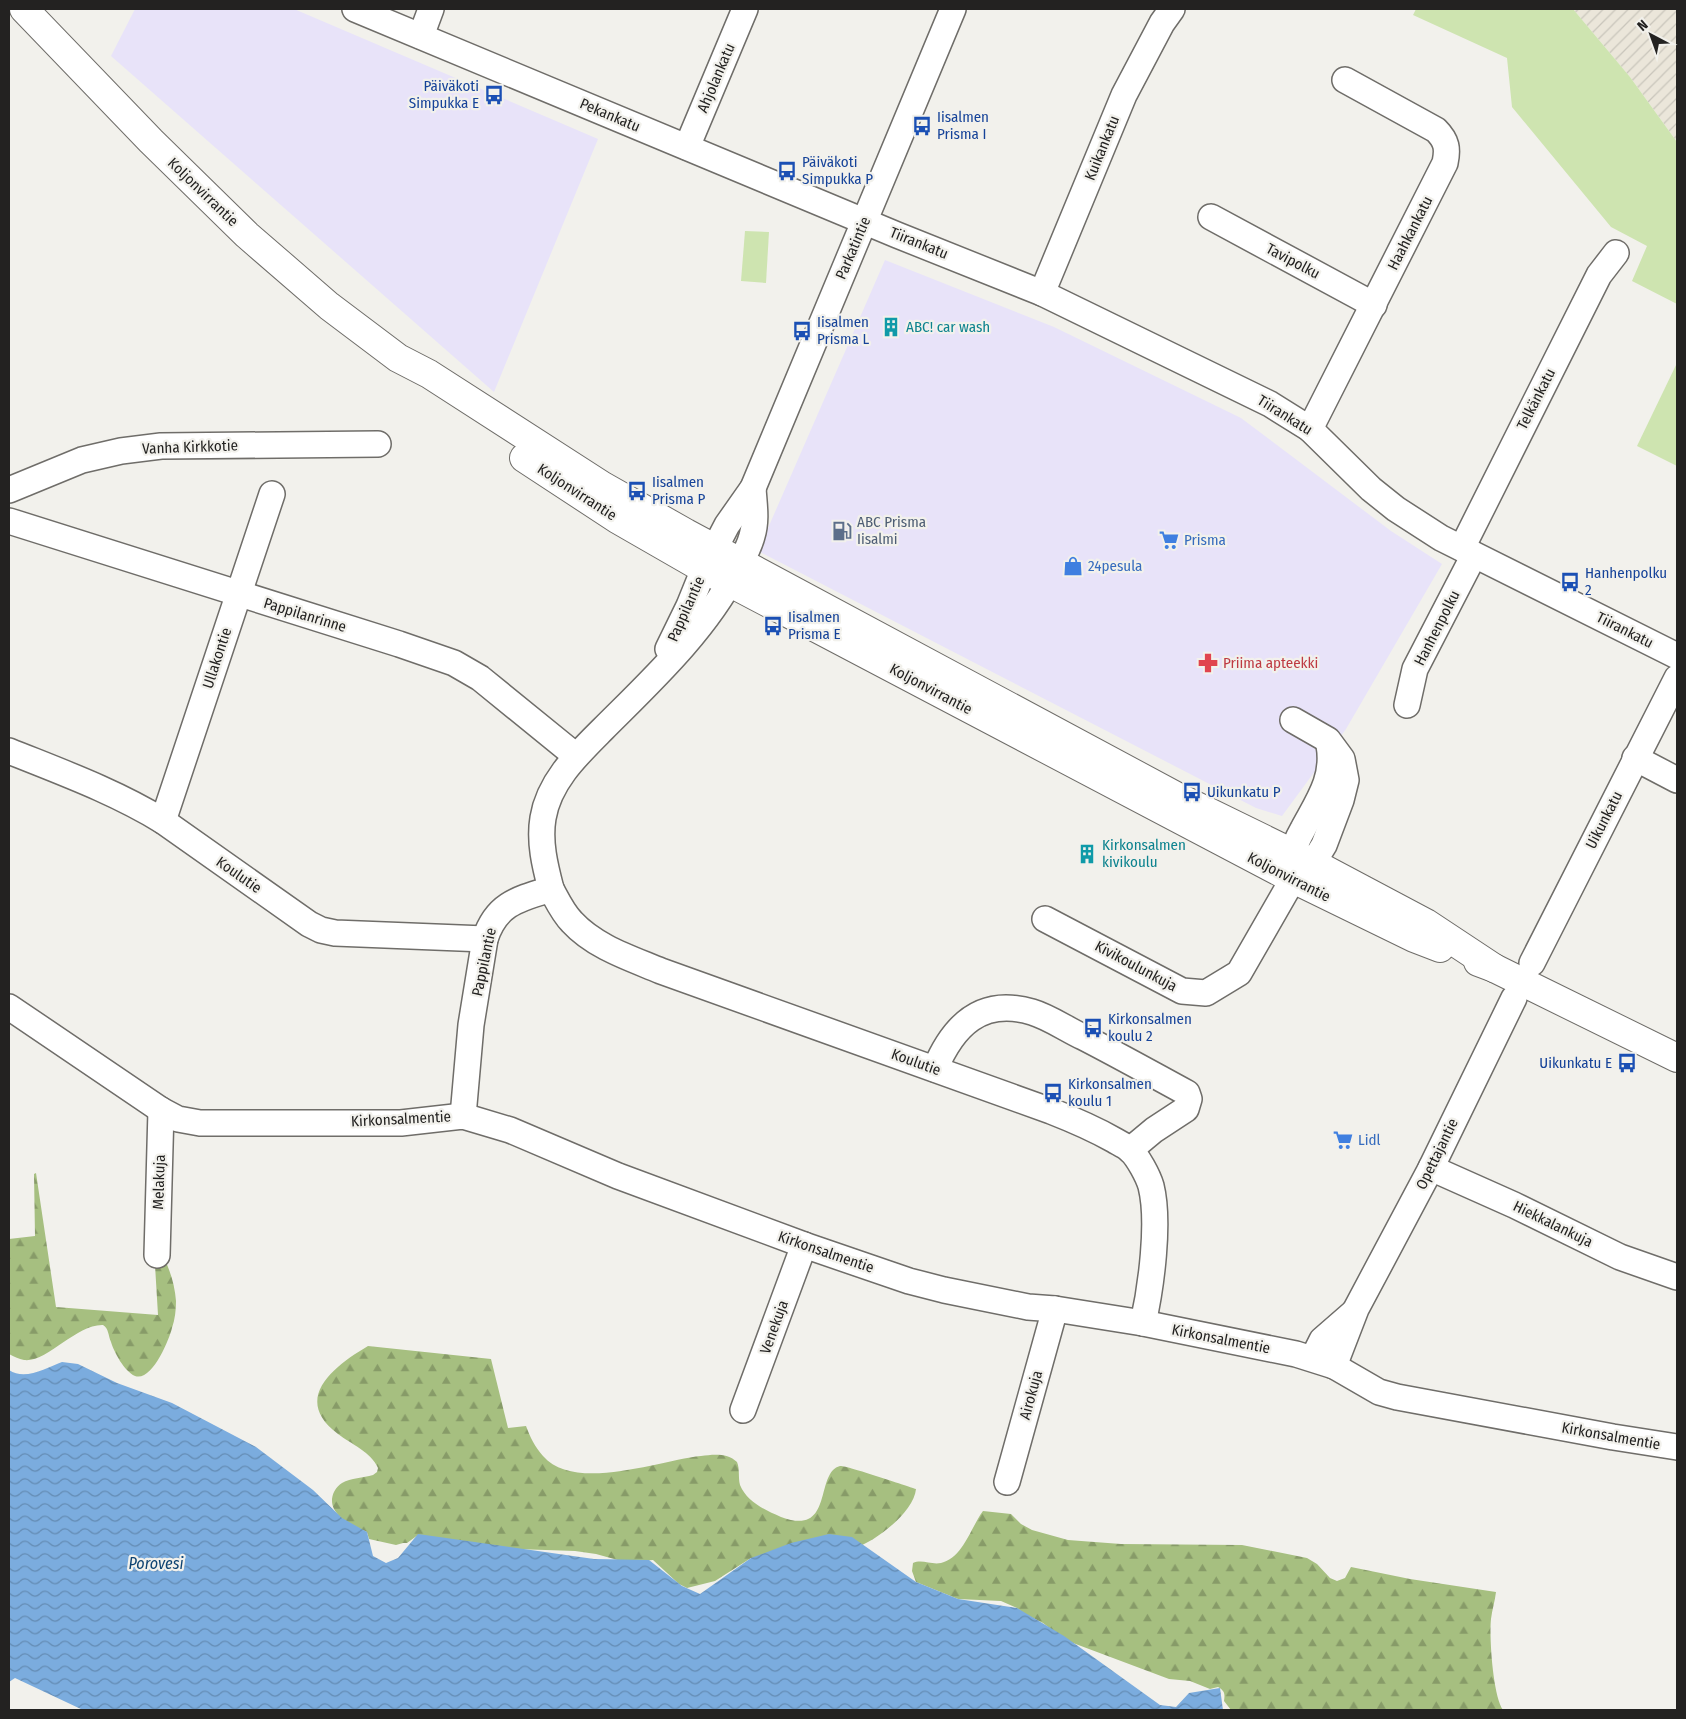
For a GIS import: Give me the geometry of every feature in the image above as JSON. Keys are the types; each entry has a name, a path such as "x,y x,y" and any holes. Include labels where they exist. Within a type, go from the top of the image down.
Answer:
{"main road":[{"name":"Koljonvirrantie","path":"24,9 151,141 248,235 330,306 398,358 419,381 482,430 617,519 735,572 1299,866 1414,938 1494,968 1677,1058"}],"street":[{"name":"Pekankatu","path":"355,9 865,221"},
{"path":"421,36 431,9"},
{"name":"Ahjolankatu","path":"687,147 745,9"},
{"name":"Parkatintie","path":"709,559 738,507 753,488 953,9"},
{"name":"Kuikankatu","path":"1042,293 1124,95 1162,23 1172,9"},
{"name":"Haahkankatu","path":"1310,429 1445,163 1448,150 1444,138 1436,130 1346,80"},
{"name":"Tavipolku","path":"1211,217 1374,305"},
{"name":"Tiirankatu","path":"865,221 1042,293 1270,404 1310,429 1371,489 1418,524 1468,552 1677,656"},
{"name":"Telkänkatu","path":"1468,552 1599,274 1616,253"},
{"name":"Vanha Kirkkotie","path":"9,490 82,460 120,451 161,446 378,444"},
{"name":"Parkatintie","path":"735,572 752,537 755,520 753,488"},
{"name":"Ullakontie","path":"163,821 272,494"},
{"name":"Pappilanrinne","path":"9,520 454,663 480,678 576,756"},
{"name":"Hanhenpolku","path":"1407,704 1415,669 1468,552"},
{"name":"Pappilantie","path":"655,676 689,606 709,559"},
{"name":"Pappilantie","path":"463,1116 471,1025 485,939 490,925 498,913 524,897 551,889 542,850 543,818 554,787 562,773 576,756 655,676 708,618 735,572"},
{"name":"Uikunkatu","path":"1532,963 1677,678"},
{"name":"Kivikoulunkuja","path":"1045,918 1182,991 1206,993 1239,974 1299,866 1324,845 1338,809 1346,780 1342,759 1328,740 1293,720"},
{"name":"Koulutie","path":"9,751 121,797 163,821 321,930 336,933 485,939"},
{"path":"1635,758 1677,780"},
{"name":"Koulutie","path":"551,889 570,921 584,934 622,955 661,971 1093,1128 1130,1150 1147,1175 1153,1199 1155,1236 1148,1301 1143,1323"},
{"name":"Opettajantie","path":"1324,1362 1356,1309 1431,1168 1514,998"},
{"name":"Kirkonsalmentie","path":"9,1007 161,1110 178,1119 200,1122 401,1123 463,1116 510,1130 618,1176 804,1245 909,1281 1028,1307 1055,1309 1143,1323 1324,1362 1379,1392 1397,1397 1677,1447"},
{"path":"935,1069 953,1035 960,1027 973,1018 987,1011 1002,1008 1032,1012 1187,1093 1190,1100 1186,1109 1154,1130 1130,1150"},
{"name":"Melakuja","path":"157,1255 161,1110"},
{"name":"Hiekkalankuja","path":"1431,1168 1620,1256 1677,1277"},
{"name":"Venekuja","path":"743,1410 804,1245"},
{"name":"Airokuja","path":"1007,1482 1055,1309"}],"shaded area":[{"path":"135,9 294,9 598,139 494,392 111,56"},
{"path":"1573,9 1677,9 1677,142 1630,77"},
{"path":"885,260 1054,327 1241,418 1391,531 1442,564 1346,729 1282,816 1256,808 758,551"}],"green space":[{"path":"1416,9 1573,9 1630,77 1677,142 1677,304 1632,281 1647,246 1611,227 1512,107 1507,58 1413,15"},
{"path":"745,231 769,232 766,283 741,281"},
{"path":"1677,363 1677,466 1637,446"},
{"path":"36,1173 56,1307 158,1315 155,1265 165,1260 175,1291 175,1318 159,1359 148,1373 135,1376 123,1366 114,1351 107,1330 103,1325 82,1330 42,1356 33,1359 24,1360 9,1354 9,1239 35,1236 34,1174"},
{"path":"368,1346 491,1359 508,1428 526,1426 533,1442 543,1456 557,1467 575,1472 596,1473 641,1468 701,1456 725,1456 737,1462 740,1485 752,1501 781,1517 798,1521 809,1518 817,1511 827,1480 832,1471 840,1466 916,1489 914,1498 909,1507 893,1524 873,1539 855,1548 751,1558 715,1581 687,1588 679,1584 653,1560 625,1562 596,1554 575,1551 516,1549 418,1535 407,1543 396,1545 369,1539 367,1532 339,1516 335,1511 332,1499 335,1490 342,1483 373,1475 377,1472 378,1468 371,1457 338,1434 324,1421 318,1408 318,1396 323,1384 331,1373 342,1363"},
{"path":"983,1511 1011,1514 1021,1524 1032,1530 1068,1540 1121,1544 1242,1545 1307,1558 1317,1564 1330,1578 1337,1581 1345,1578 1351,1567 1410,1579 1496,1592 1491,1619 1491,1652 1494,1680 1503,1710 1231,1710 1224,1701 1223,1691 1218,1687 1210,1689 1190,1681 1169,1679 1065,1640 1043,1623 1001,1601 958,1599 916,1582 912,1571 913,1563 941,1563 949,1560 961,1549"}],"water":[{"name":"Porovesi","path":"62,1362 78,1364 117,1383 172,1403 256,1447 313,1490 342,1518 367,1532 373,1556 386,1563 398,1558 418,1534 594,1559 649,1560 682,1586 700,1594 751,1558 791,1543 829,1534 852,1537 916,1582 958,1599 1017,1608 1064,1636 1160,1705 1176,1707 1189,1693 1220,1688 1223,1710 83,1710 15,1678 9,1682 9,1370 15,1373 29,1374"}],"place":[{"name":"Päiväkoti Simpukka E","path":"494,95"},
{"name":"Iisalmen Prisma I","path":"922,126"},
{"name":"Päiväkoti Simpukka P","path":"787,171"},
{"name":"ABC! car wash","path":"891,327"},
{"name":"Iisalmen Prisma L","path":"802,331"},
{"name":"Iisalmen Prisma P","path":"637,491"},
{"name":"ABC Prisma Iisalmi","path":"842,531"},
{"name":"Prisma","path":"1169,540"},
{"name":"24pesula","path":"1073,566"},
{"name":"Hanhenpolku 2","path":"1570,582"},
{"name":"Iisalmen Prisma E","path":"773,626"},
{"name":"Priima apteekki","path":"1208,663"},
{"name":"Uikunkatu P","path":"1192,792"},
{"name":"Kirkonsalmen kivikoulu","path":"1087,854"},
{"name":"Kirkonsalmen koulu 2","path":"1093,1028"},
{"name":"Uikunkatu E","path":"1627,1063"},
{"name":"Kirkonsalmen koulu 1","path":"1053,1093"},
{"name":"Lidl","path":"1343,1140"}]}
